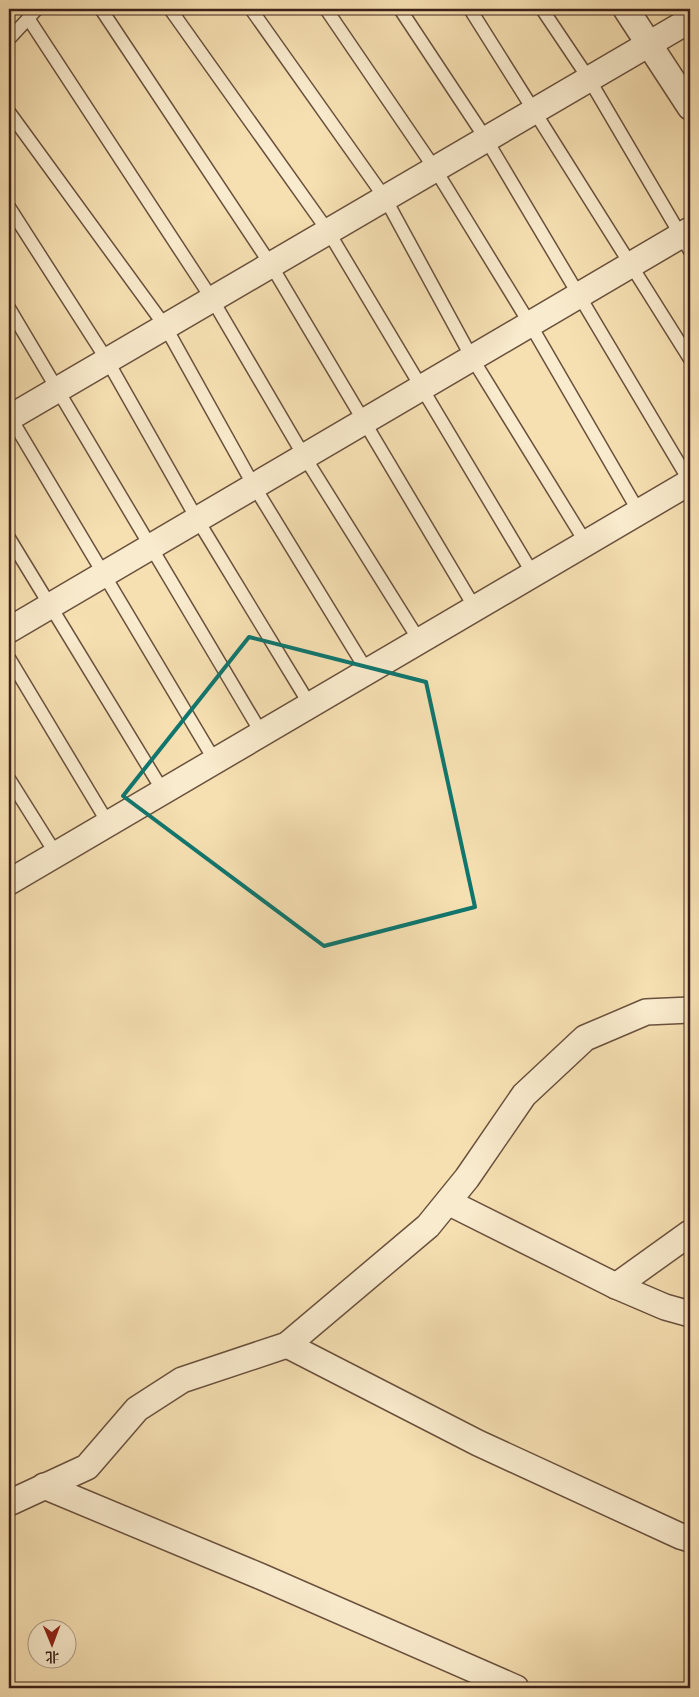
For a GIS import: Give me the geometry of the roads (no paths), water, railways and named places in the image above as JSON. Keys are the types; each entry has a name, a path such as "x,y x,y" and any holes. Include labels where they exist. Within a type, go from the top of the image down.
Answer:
{"street":[{"path":"626,9 690,107"},
{"path":"9,416 57,390 690,20"},
{"path":"9,630 578,295 632,264 687,239"},
{"path":"9,882 690,482"},
{"path":"9,1503 87,1467 137,1409 182,1380 286,1345 428,1226 467,1178 524,1095 584,1038 646,1012 690,1010"},
{"path":"448,1202 616,1286 665,1307 690,1314"},
{"path":"616,1286 690,1233"},
{"path":"286,1345 478,1443 690,1539"},
{"path":"44,1486 262,1577 516,1688"}],"lane":[{"path":"101,9 271,265 475,608"},
{"path":"170,9 328,231 533,574"},
{"path":"251,9 385,198 472,358 586,543"},
{"path":"326,9 435,169 530,324 639,512"},
{"path":"400,9 486,139 690,482"},
{"path":"470,9 690,359"},
{"path":"542,9 588,79 687,239"},
{"path":"9,39 33,13 212,299 304,456 419,640"},
{"path":"9,112 165,326 254,486 367,671"},
{"path":"9,207 107,360 197,520 310,705"},
{"path":"9,308 262,734"},
{"path":"9,416 214,761"},
{"path":"9,538 163,791"},
{"path":"9,658 108,824"},
{"path":"9,779 56,854"}]}
